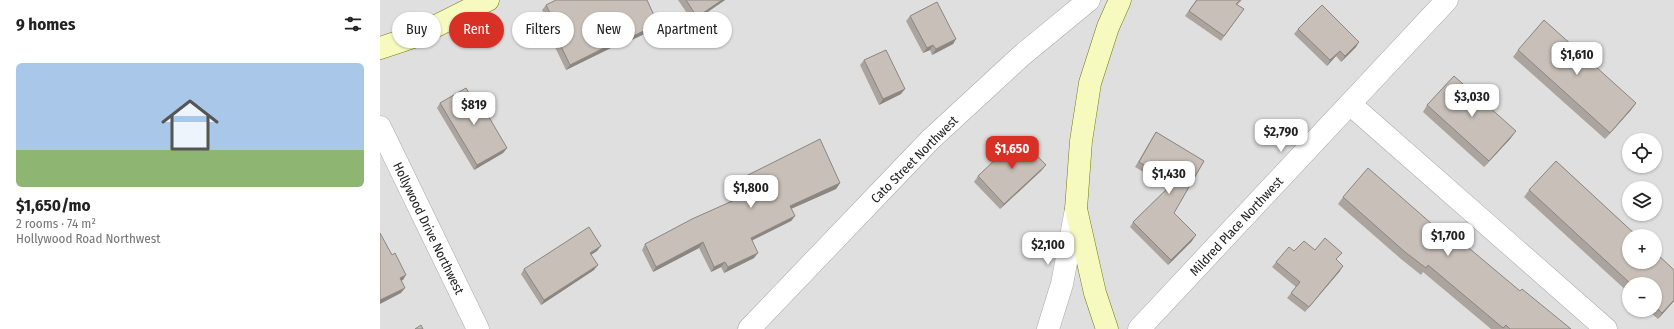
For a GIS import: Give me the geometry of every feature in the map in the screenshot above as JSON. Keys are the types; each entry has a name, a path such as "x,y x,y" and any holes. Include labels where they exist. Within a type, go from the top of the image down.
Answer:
{"street":[{"path":"380,48 416,36 488,0"},
{"name":"Cato Street Northwest","path":"749,329 930,140 1021,56 1089,0"},
{"path":"1048,329 1062,284 1076,209 1081,141 1090,83 1108,27 1120,0"},
{"name":"Mildred Place Northwest","path":"1139,329 1447,0"},
{"path":"1350,104 1606,329"},
{"name":"Hollywood Drive Northwest","path":"380,127 478,329"},
{"path":"1076,209 1095,293 1107,329"}],"shaded area":[{"path":"380,0 1674,0 1674,329 380,329"}],"building":[{"path":"556,0 647,0 652,12 643,12 643,31 635,35 635,12 582,12 582,48 604,48 570,65 562,48 574,48 574,12 550,12 546,5"},
{"path":"686,0 722,0 704,12 694,12"},
{"path":"1197,0 1240,0 1236,4 1244,9 1224,36 1189,11"},
{"path":"937,2 956,39 936,49 933,45 927,48 910,16"},
{"path":"1322,5 1359,42 1345,56 1340,51 1330,60 1298,29"},
{"path":"1544,20 1636,103 1610,133 1518,50"},
{"path":"886,50 905,89 883,99 864,60"},
{"path":"1454,76 1516,131 1489,161 1427,105"},
{"path":"466,88 472,98 476,95 507,148 477,165 440,103"},
{"path":"1156,132 1204,161 1174,213 1196,235 1171,260 1133,222 1174,182 1139,162"},
{"path":"1019,137 1046,165 1004,204 978,176"},
{"path":"820,139 840,183 790,206 795,216 751,238 758,253 728,267 725,262 714,267 703,242 656,267 645,244 692,219 748,194 740,179"},
{"path":"1556,161 1629,229 1622,229 1622,269 1662,269 1662,259 1674,270 1674,300 1662,313 1662,277 1623,277 1529,190"},
{"path":"1368,168 1441,232 1445,228 1520,291 1522,289 1571,329 1510,329 1506,325 1503,328 1428,265 1426,268 1405,252 1343,197"},
{"path":"589,227 601,246 590,253 598,265 544,300 524,269"},
{"path":"380,233 392,255 395,253 406,275 400,278 405,288 380,300"},
{"path":"1325,238 1342,253 1336,259 1343,266 1309,307 1291,293 1300,282 1276,262 1289,247 1294,251 1304,241 1315,250"},
{"path":"421,325 423,329 415,329"}]}
